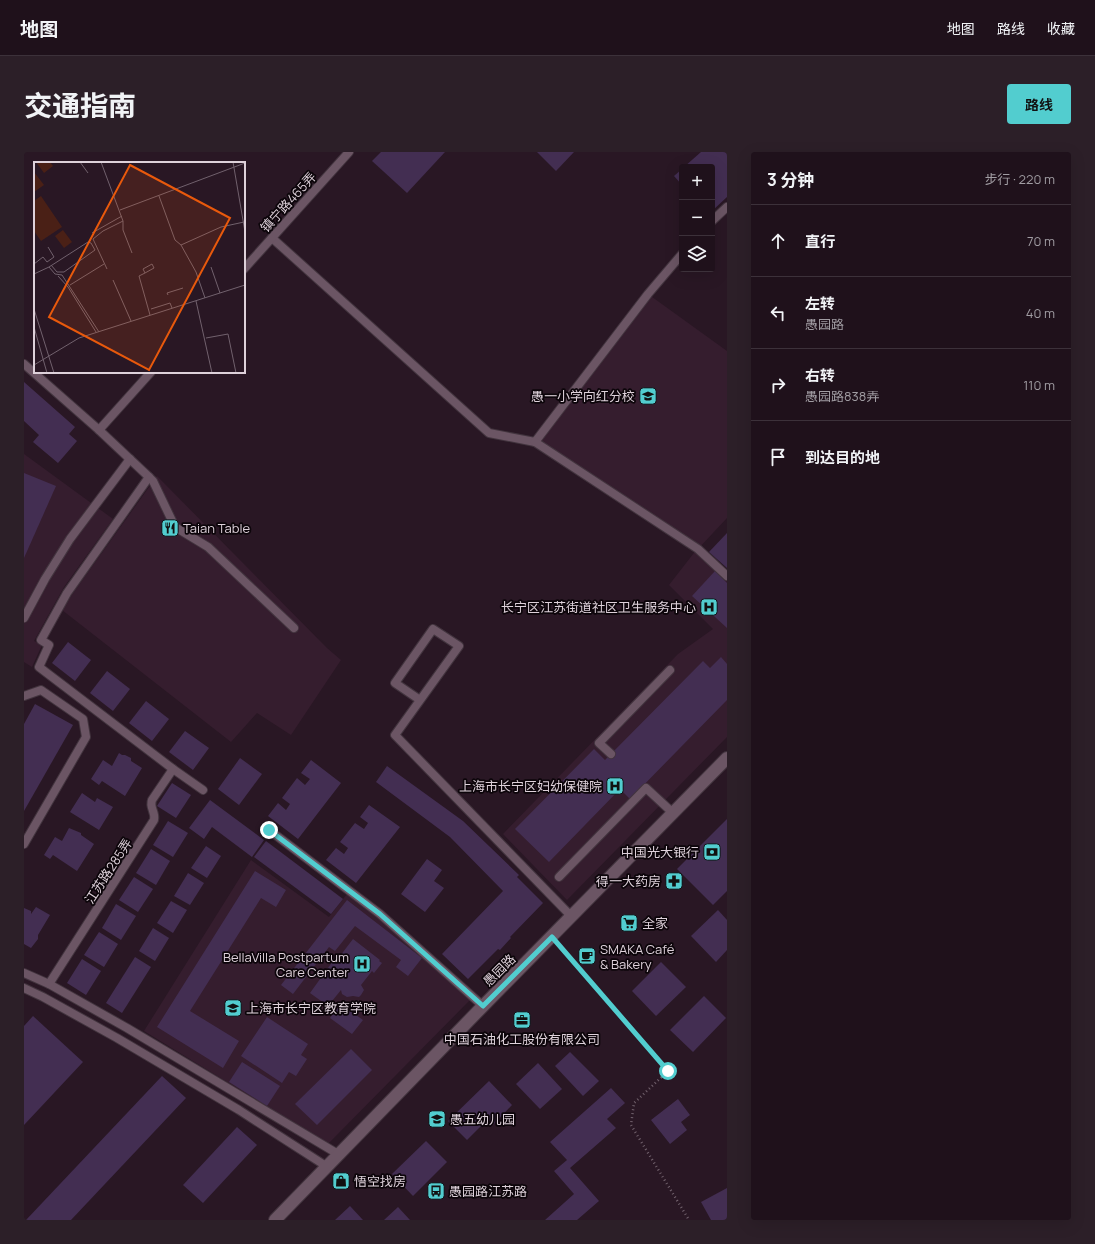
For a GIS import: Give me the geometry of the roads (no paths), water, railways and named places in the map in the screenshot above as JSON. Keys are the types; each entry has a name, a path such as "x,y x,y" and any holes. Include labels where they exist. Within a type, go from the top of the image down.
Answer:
{"main road":[{"name":"愚园路","path":"275,1220 326,1166 727,758"}],"lane":[{"name":"镇宁路465弄","path":"245,268 349,152"},
{"path":"715,218 727,207"},
{"path":"272,238 489,433 535,442 698,549 727,576"},
{"path":"535,442 648,294 679,258"},
{"path":"24,364 34,373"},
{"path":"34,373 99,430 153,481 175,527 208,547 294,628"},
{"path":"99,430 150,373"},
{"path":"24,618 45,579 70,539 130,459"},
{"path":"149,477 67,593 41,640 49,646 39,667 203,790"},
{"path":"420,700 395,683 433,629 459,646 395,735 572,917"},
{"path":"611,754 599,744 670,670"},
{"path":"24,696 41,690 83,720 86,738 24,844"},
{"name":"江苏路285弄","path":"49,984 154,820 155,816 151,804 152,800 173,769"},
{"path":"558,877 645,786 673,813"},
{"path":"269,830 380,914 483,1006"},
{"path":"24,973 49,984 127,1028 338,1154"},
{"path":"24,988 117,1038 239,1110 326,1166"}],"place":[{"name":"愚一小学向红分校","path":"648,396"},
{"name":"Taian Table","path":"170,528"},
{"name":"长宁区江苏街道社区卫生服务中心","path":"709,607"},
{"name":"上海市长宁区妇幼保健院","path":"615,786"},
{"name":"中国光大银行","path":"712,852"},
{"name":"得一大药房","path":"674,881"},
{"name":"全家","path":"629,923"},
{"name":"SMAKA Café & Bakery","path":"587,956"},
{"name":"BellaVilla Postpartum Care Center","path":"362,964"},
{"name":"上海市长宁区教育学院","path":"233,1008"},
{"name":"中国石油化工股份有限公司","path":"522,1020"},
{"name":"愚五幼儿园","path":"437,1119"},
{"name":"悟空找房","path":"341,1181"},
{"name":"愚园路江苏路","path":"436,1191"}]}
